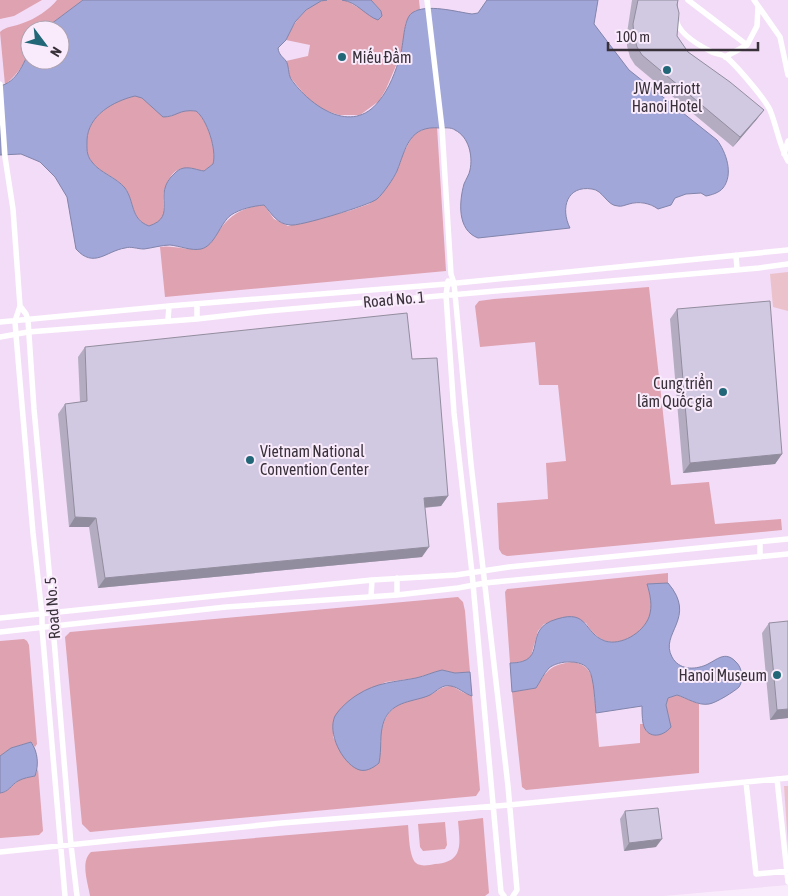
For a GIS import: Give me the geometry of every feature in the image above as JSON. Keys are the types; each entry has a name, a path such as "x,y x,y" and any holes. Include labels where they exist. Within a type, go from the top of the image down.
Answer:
{"lane":[{"path":"427,0 442,128 451,274 454,283 486,606 508,786 508,806 517,890 513,896"},
{"path":"688,0 747,45"},
{"path":"754,0 780,37 788,75"},
{"path":"725,56 747,45 757,26 758,7"},
{"path":"676,15 677,25 690,37 713,52 725,56 770,109 788,161"},
{"path":"0,84 5,157 13,209 20,306 15,321"},
{"path":"784,154 788,142"},
{"name":"Road No. 1","path":"0,322 169,306 447,284 788,250"},
{"path":"736,255 737,269"},
{"name":"Road No. 1","path":"0,337 28,332 197,319 339,304 788,264"},
{"path":"451,274 447,284 446,295 454,413 472,573 501,892 504,896"},
{"path":"366,290 366,302"},
{"path":"339,293 339,304"},
{"path":"265,299 268,311"},
{"path":"245,301 246,313"},
{"path":"197,305 197,319"},
{"path":"20,306 28,320"},
{"path":"168,320 169,306"},
{"name":"Road No. 5","path":"28,320 44,532 54,613 53,627 77,896"},
{"name":"Road No. 5","path":"15,321 65,896"},
{"path":"454,413 466,410"},
{"path":"460,465 471,464"},
{"path":"0,618 372,580 472,573 510,567 788,539"},
{"path":"760,543 760,557"},
{"path":"0,632 226,607 396,595 485,583 788,554"},
{"path":"396,595 397,578"},
{"path":"371,597 372,580"},
{"path":"298,588 299,601"},
{"path":"0,852 282,823 508,806 788,778"},
{"path":"777,779 788,882"},
{"path":"746,782 756,874 787,871"}],"shaded area":[{"name":"Vietnam National Convention Center","path":"0,0 788,0 788,885 664,896 0,896"},
{"path":"0,0 42,0 14,16 0,19"},
{"path":"57,0 83,0 56,20 30,20"},
{"path":"327,0 345,0 371,15 382,16 381,11 371,0 419,0 420,10 416,10 406,22 401,54 386,89 379,101 360,115 339,115 321,109 309,100 290,77 286,61 308,56 310,45 286,40 289,33 307,9"},
{"path":"20,24 20,69 5,85 0,32"},
{"path":"135,95 144,99 163,115 169,117 182,110 196,111 204,121 214,151 213,164 204,171 186,168 180,169 173,174 164,191 162,219 149,226 143,223 136,215 128,193 122,184 95,166 87,151 88,131 97,116 111,105"},
{"path":"428,127 437,127 446,271 165,297 160,247 198,249 204,247 211,242 225,223 234,215 245,209 257,206 264,205 274,219 288,226 349,211 369,204 385,189 396,174 402,156 413,135"},
{"path":"788,272 788,311 773,307 770,274"},
{"path":"649,287 671,485 709,482 715,524 781,519 782,530 507,556 502,554 499,549 497,503 548,499 546,463 566,461 558,385 539,385 535,342 480,347 475,306 479,301 494,299"},
{"path":"668,573 668,583 647,584 651,601 649,619 642,629 631,637 618,642 606,641 594,634 586,623 565,617 544,624 538,631 531,656 526,661 510,663 505,592 507,589"},
{"path":"458,597 463,602 465,611 470,672 455,673 442,670 416,678 386,682 359,694 343,707 336,716 333,723 333,737 343,755 381,748 385,719 394,708 407,700 427,696 441,688 452,686 472,696 480,790 476,796 90,832 82,824 65,637 70,632"},
{"path":"24,639 29,645 37,744 35,747 31,742 11,748 0,756 0,641"},
{"path":"572,662 586,667 593,680 599,747 640,743 640,724 643,724 647,732 669,718 666,705 668,698 677,695 699,704 699,773 526,790 522,787 512,692 536,688 550,669"},
{"path":"38,769 43,831 39,835 0,838 0,793 8,790 20,780 35,776"},
{"path":"784,786 788,786 788,845"},
{"path":"483,818 489,893 485,896 90,896 85,867 91,852 408,825 414,860 420,865 430,865 444,863 456,856 459,844 458,821"},
{"path":"445,822 447,845 445,849 423,851 420,847 418,824"}],"water":[{"path":"83,0 327,0 321,1 306,10 295,22 286,40 278,50 287,63 291,79 309,99 332,113 344,117 357,116 368,111 386,91 398,62 407,21 412,13 418,10 433,8 472,14 478,13 487,0 598,0 594,24 629,70 717,140 728,163 728,176 723,188 713,194 706,196 701,193 686,194 675,198 671,205 658,209 644,203 614,205 596,190 583,189 571,194 566,206 567,220 570,228 478,238 466,229 461,215 462,191 471,165 467,142 460,133 453,129 430,128 415,134 406,146 396,174 388,186 377,199 362,206 319,219 290,225 278,221 264,205 255,206 242,209 231,215 210,244 201,249 189,249 170,245 144,249 127,247 100,257 89,258 82,255 76,249 67,197 55,177 40,162 21,154 0,155 0,86 15,77 20,69 70,70 70,20 56,20","holes":["135,96 142,98 163,117 185,111 196,111 204,121 210,135 214,158 213,164 204,171 184,168 174,174 165,190 162,217 158,222 149,226 143,223 136,215 125,188 95,166 90,159 87,149 88,131 97,116 104,110 119,101"]},
{"path":"342,0 371,0 381,11 382,16 378,20 352,3"},
{"path":"668,583 676,595 679,606 679,615 670,640 669,648 672,657 683,667 687,668 697,668 725,656 732,658 740,667 742,674 741,684 734,691 709,704 697,703 677,695 668,698 666,705 671,727 659,735 647,732 643,721 642,706 596,713 591,673 586,666 576,662 564,662 553,665 547,670 536,688 512,692 510,663 522,662 529,658 533,652 540,630 546,624 557,619 575,617 585,623 593,633 605,641 618,642 624,640 637,633 649,617 651,604 647,584"},
{"path":"442,670 455,673 470,672 472,696 454,687 445,686 430,695 398,705 392,709 384,721 379,763 372,768 363,770 357,769 346,760 337,746 333,730 335,716 345,704 372,687 416,678"},
{"path":"31,742 37,759 35,776 20,780 6,791 0,793 0,756 11,748"}],"building":[{"name":"JW Marriott Hanoi Hotel","path":"638,0 678,0 677,36 688,52 730,82 764,110 740,137 642,55 637,47 633,24"},
{"name":"Cung triển lãm Quốc gia","path":"770,301 782,454 690,463 677,309"},
{"name":"Vietnam National Convention Center","path":"407,313 412,359 437,358 448,496 424,498 429,547 105,578 96,518 75,517 65,404 87,401 85,347"},
{"path":"788,621 788,709 777,710 769,623"},
{"path":"658,808 662,839 629,843 625,811"}],"place":[{"name":"Miếu Đầm","path":"342,57"},
{"name":"JW Marriott Hanoi Hotel","path":"667,70"},
{"name":"Cung triển lãm Quốc gia","path":"723,392"},
{"name":"Vietnam National Convention Center","path":"250,460"},
{"name":"Hanoi Museum","path":"777,675"}]}
